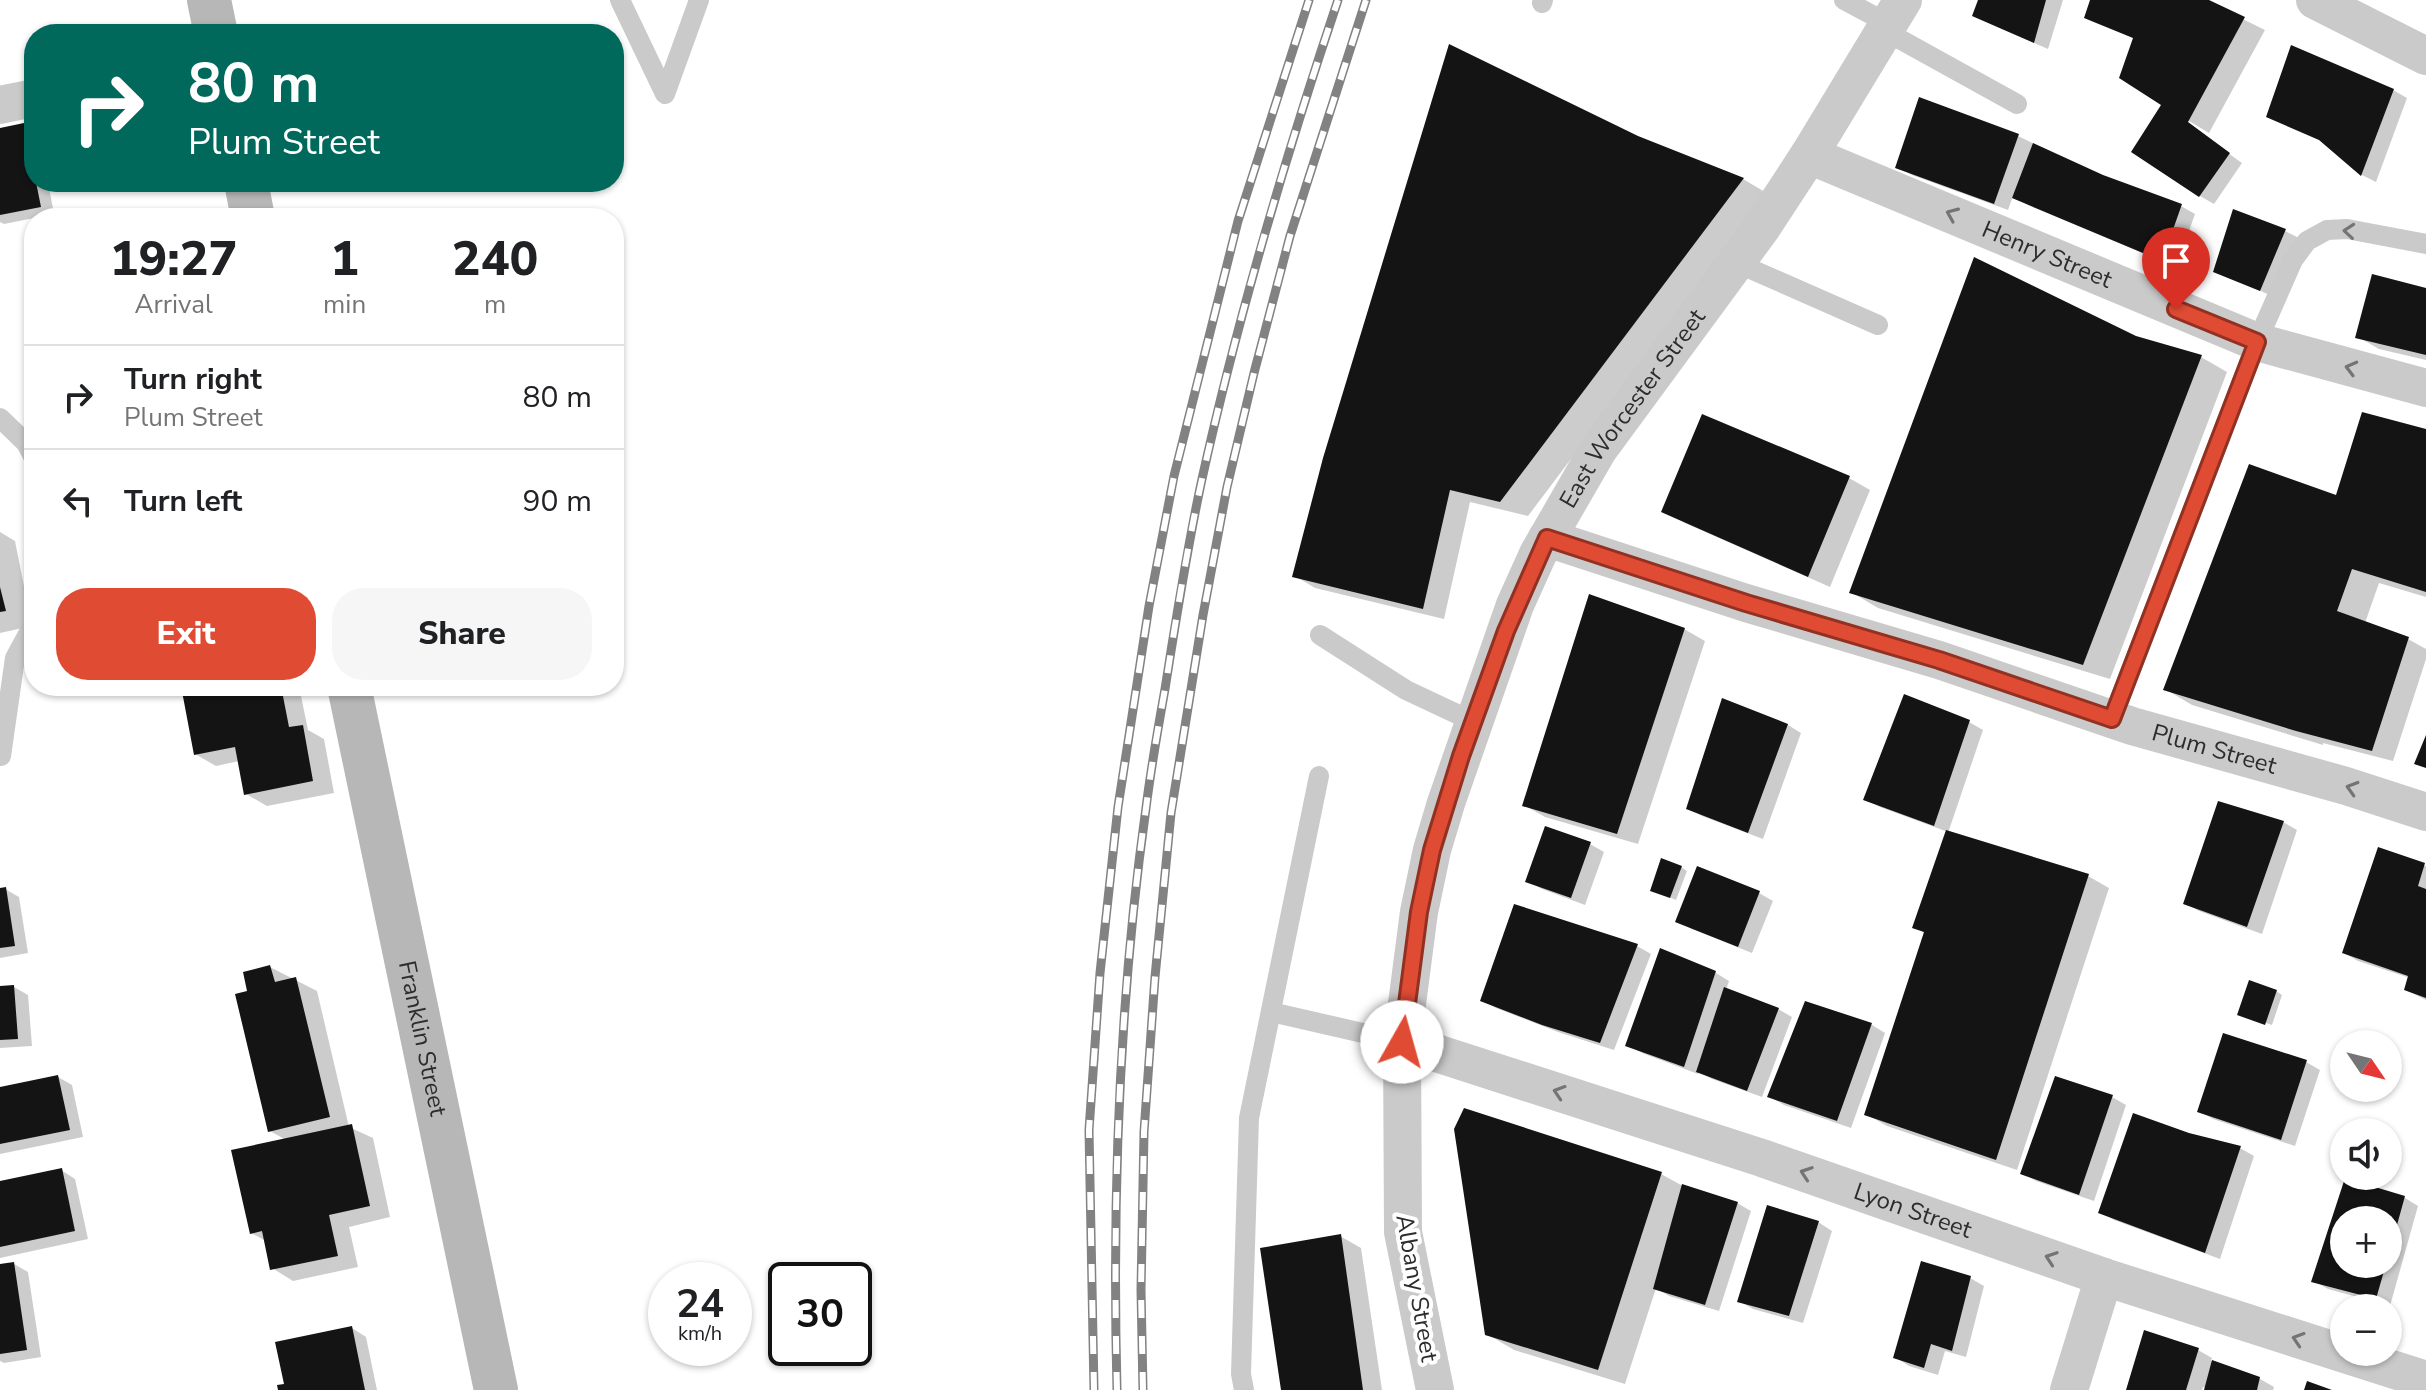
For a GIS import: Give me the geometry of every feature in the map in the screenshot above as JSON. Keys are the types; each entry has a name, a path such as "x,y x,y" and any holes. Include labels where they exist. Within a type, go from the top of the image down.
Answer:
{"main road":[{"path":"209,0 214,24"},
{"name":"Franklin Street","path":"351,696 496,1390"}],"street":[{"path":"2315,0 2356,9 2426,56"},
{"name":"East Worcester Street","path":"1402,1042 1419,912 1432,850 1515,605 1547,538 1598,450 1737,263 1809,155 1892,18"},
{"path":"0,105 24,100"},
{"name":"Henry Street","path":"1809,155 2257,342 2426,388"},
{"name":"Plum Street","path":"1547,538 1746,603 1939,660 2122,722 2426,812"},
{"name":"Lyon Street","path":"1402,1042 1762,1158 2104,1277 2426,1380"},
{"name":"Albany Street","path":"1402,1042 1403,1232 1435,1390"},
{"path":"2069,1390 2104,1277"}],"lane":[{"path":"620,0 665,94 699,0"},
{"path":"1844,0 1892,18 2017,104"},
{"path":"2122,722 2257,342 2293,260 2307,241 2327,230 2347,229 2426,244"},
{"path":"1737,263 1878,325"},
{"path":"0,418 24,441"},
{"path":"1320,635 1406,690 1474,722"},
{"path":"1,756 15,658 24,641"},
{"path":"1244,1390 1241,1374 1249,1118 1319,776"},
{"path":"1271,1012 1402,1042"}],"building":[{"path":"1978,0 2046,0 2034,43 1972,16"},
{"path":"2090,0 2209,0 2245,17 2188,122 2230,153 2199,197 2131,152 2161,105 2119,78 2133,38 2084,18"},
{"path":"1449,44 1638,136 1744,178 1500,502 1450,490 1423,609 1292,577 1323,458"},
{"path":"2291,45 2394,89 2361,176 2319,140 2266,117"},
{"path":"1919,97 2019,134 1994,204 1895,168"},
{"path":"24,123 24,192 38,192 41,207 0,215 0,128"},
{"path":"2033,143 2103,175 2182,204 2162,261 2012,198"},
{"path":"2233,209 2286,229 2260,291 2213,272"},
{"path":"1974,257 2136,336 2202,355 2083,665 1849,593"},
{"path":"2372,274 2426,288 2426,355 2355,338"},
{"path":"2362,412 2426,429 2426,592 2352,569 2337,611 2409,637 2372,751 2163,690 2249,464 2336,495"},
{"path":"1702,414 1850,476 1808,577 1661,512"},
{"path":"0,587 6,611 0,612"},
{"path":"1589,594 1685,628 1617,834 1522,806"},
{"path":"1904,694 1970,720 1934,826 1863,800"},
{"path":"183,696 283,696 289,727 303,725 313,781 244,795 235,747 194,755"},
{"path":"1722,698 1788,724 1748,833 1686,809"},
{"path":"2426,735 2426,768 2414,764"},
{"path":"2218,801 2284,821 2247,927 2183,904"},
{"path":"1545,826 1591,842 1571,898 1525,882"},
{"path":"1946,830 2089,874 1996,1160 1864,1115 1924,932 1912,928"},
{"path":"2378,847 2425,863 2418,886 2426,889 2426,998 2404,990 2408,976 2342,953"},
{"path":"1661,858 1682,866 1670,898 1650,891"},
{"path":"1697,866 1760,891 1738,947 1675,922"},
{"path":"6,887 15,946 0,948 0,888"},
{"path":"1514,904 1638,944 1600,1043 1480,1001"},
{"path":"1660,948 1716,971 1684,1067 1625,1046"},
{"path":"270,965 275,982 296,977 330,1117 268,1132 235,994 247,991 243,972"},
{"path":"2249,980 2277,990 2265,1025 2237,1015"},
{"path":"14,985 18,1039 0,1040 0,986"},
{"path":"1724,987 1779,1008 1747,1091 1696,1072"},
{"path":"1805,1001 1872,1023 1837,1121 1767,1097"},
{"path":"2223,1033 2307,1060 2281,1140 2197,1112"},
{"path":"58,1075 70,1130 0,1144 0,1087"},
{"path":"2055,1076 2113,1095 2079,1195 2020,1174"},
{"path":"1464,1108 1662,1172 1598,1370 1485,1335 1454,1129"},
{"path":"2133,1113 2189,1133 2241,1146 2205,1253 2098,1213"},
{"path":"352,1124 370,1206 329,1215 338,1256 270,1270 262,1231 250,1234 231,1150"},
{"path":"62,1168 75,1231 0,1247 0,1181"},
{"path":"1682,1184 1738,1202 1705,1305 1653,1289"},
{"path":"2341,1190 2385,1190 2405,1196 2402,1207 2336,1206"},
{"path":"1767,1205 1819,1221 1789,1316 1737,1302"},
{"path":"2330,1224 2330,1278 2382,1278 2377,1294 2357,1294 2311,1282"},
{"path":"1341,1234 1363,1390 1281,1390 1260,1248"},
{"path":"1921,1261 1971,1276 1952,1351 1931,1344 1924,1368 1893,1358"},
{"path":"14,1262 27,1350 0,1354 0,1264"},
{"path":"352,1326 365,1390 278,1390 277,1385 284,1384 275,1342"},
{"path":"2144,1330 2199,1348 2186,1390 2126,1390"},
{"path":"2212,1360 2260,1377 2257,1390 2204,1390"},
{"path":"2307,1381 2332,1390 2304,1390"}],"railway":[{"path":"1094,1390 1089,1130 1100,973 1118,807 1149,606 1174,476 1238,221 1309,0"},
{"path":"1117,1390 1117,1171 1124,1025 1129,953 1152,763 1191,531 1216,418 1264,238 1338,0"},
{"path":"1143,1390 1144,1132 1171,813 1227,487 1254,373 1290,236 1366,0"}],"route":[{"path":"1402,1042 1419,912 1432,850 1461,756 1515,605 1547,538 1746,603 1939,660 2112,719 2257,342 2176,309"}]}
